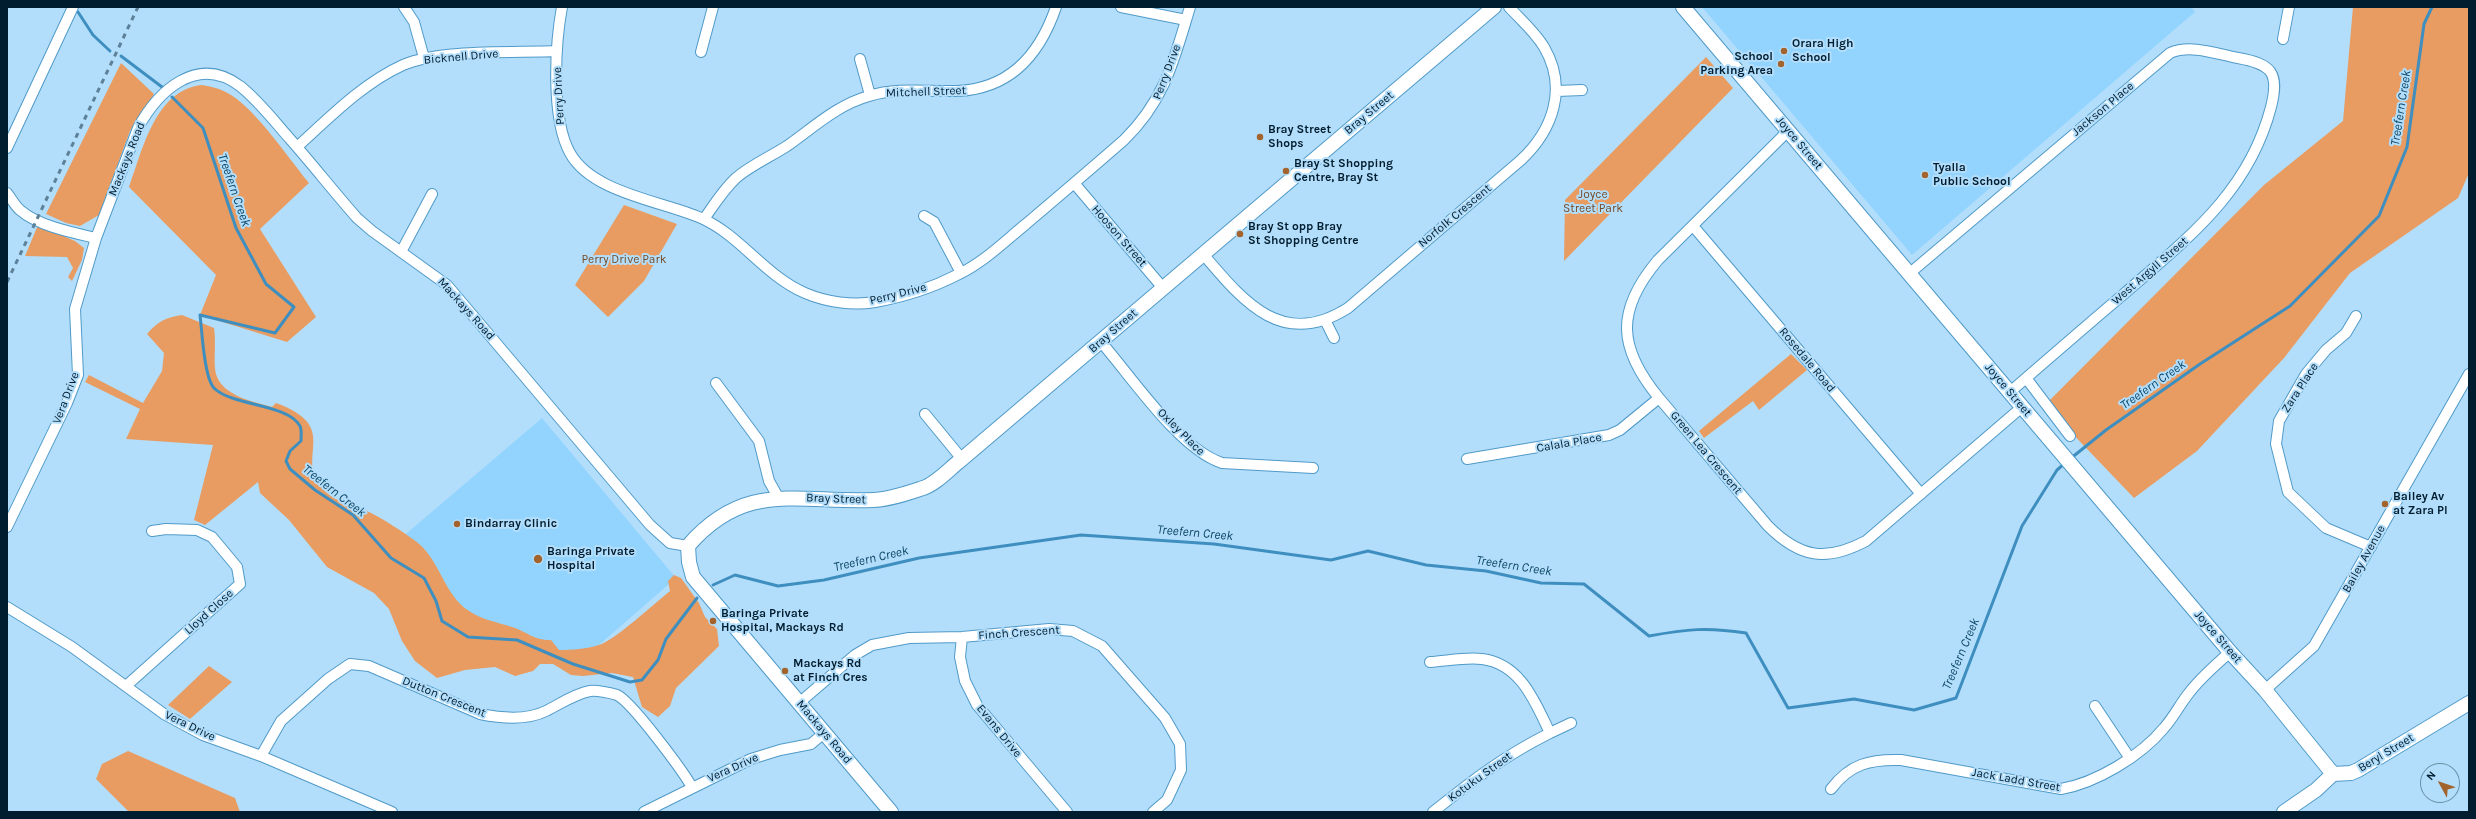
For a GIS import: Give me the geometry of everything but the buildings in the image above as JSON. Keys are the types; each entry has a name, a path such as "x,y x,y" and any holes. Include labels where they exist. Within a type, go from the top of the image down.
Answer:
{"street":[{"path":"7,148 73,7"},
{"path":"404,7 414,22 424,58"},
{"name":"Perry Drive","path":"562,7 557,51 558,109 561,134 571,155 590,174 614,188 704,219 734,239 790,285 820,298 856,304 876,302 927,288 961,274 996,250 1124,140 1140,124 1154,106 1172,65 1190,7"},
{"path":"701,52 713,7"},
{"name":"Mitchell Street","path":"704,219 724,191 746,170 787,146 839,108 870,95 906,90 972,90 989,85 1019,68 1032,55 1042,41 1056,7"},
{"path":"1121,7 1186,20"},
{"name":"Bray Street","path":"688,546 704,527 741,504 778,497 874,500 925,488 962,459 1101,342 1494,7"},
{"name":"Norfolk Crescent","path":"1203,254 1233,289 1256,310 1285,321 1312,323 1325,320 1348,308 1532,150 1549,125 1557,91 1551,62 1543,47 1509,7"},
{"name":"Joyce Street","path":"1683,7 1910,273 2066,460 2230,652 2265,690 2333,774"},
{"path":"2283,39 2289,7"},
{"name":"Jackson Place","path":"1910,273 2170,53 2187,49 2263,63 2271,74 2274,90 2265,130"},
{"name":"Bicknell Drive","path":"297,147 369,85 398,67 424,58 557,51"},
{"path":"860,59 870,95"},
{"name":"Mackays Road","path":"96,238 138,128 156,100 167,89 180,81 195,75 209,74 225,78 253,97 357,218 372,231 437,276 456,295 658,533 670,543 688,546 689,562 693,577 698,584 891,812"},
{"path":"1557,91 1582,90"},
{"name":"West Argyll Street","path":"2010,392 2196,231 2225,200 2248,166 2265,130"},
{"name":"Green Lea Crescent","path":"1788,131 1643,278 1632,300 1627,322 1628,342 1634,361 1642,377 1659,398 1768,526 1781,539 1796,549 1814,554 1831,554 1849,550 1866,541 2022,407"},
{"name":"Hooson Street","path":"1074,183 1163,288"},
{"path":"7,193 20,210 37,219 65,231 96,238"},
{"path":"401,252 432,194"},
{"path":"924,216 934,222 961,274"},
{"name":"Rosedale Road","path":"1693,226 1921,494"},
{"name":"Vera Drive","path":"7,527 67,403 78,375 75,309 96,238"},
{"name":"Zara Place","path":"2356,316 2346,333 2326,350 2306,374 2279,421 2276,444 2288,492 2326,528 2371,547"},
{"path":"1325,320 1334,338"},
{"name":"Oxley Place","path":"1101,342 1160,412 1191,445 1208,458 1222,463 1313,468"},
{"name":"Bailey Avenue","path":"2265,690 2314,646 2469,374"},
{"path":"2026,378 2070,436"},
{"path":"716,383 759,441 769,481 778,497"},
{"name":"Calala Place","path":"1467,459 1609,435 1620,430 1659,398"},
{"path":"925,414 962,459"},
{"name":"Lloyd Close","path":"126,686 240,584 237,567 212,538 197,530 166,529 152,531"},
{"name":"Vera Drive","path":"7,607 72,647 164,714 203,735 261,756 392,812"},
{"name":"Finch Crescent","path":"799,703 855,655 872,645 909,638 962,637 1049,630 1073,631 1102,646 1165,718 1180,744 1181,770 1167,800 1153,812"},
{"name":"Evans Drive","path":"962,637 960,657 965,681 977,705 1067,812"},
{"name":"Jack Ladd Street","path":"1831,789 1841,775 1860,764 1887,760 1901,760 2061,789 2080,786 2104,774 2129,757 2165,728 2199,680 2230,652"},
{"path":"1430,662 1482,659 1503,665 1520,679 1550,733"},
{"name":"Dutton Crescent","path":"261,756 281,722 328,679 350,664 369,666 480,714 499,718 521,717 544,712 565,700 591,691 618,695 678,764 692,787"},
{"name":"Beryl Street","path":"2333,774 2351,773 2358,770 2469,703"},
{"path":"2095,706 2129,757"},
{"name":"Kotuku Street","path":"1433,812 1497,762 1570,723"},
{"name":"Vera Drive","path":"644,812 751,759 780,750 811,744 824,733"},
{"path":"2284,812 2316,790 2333,774"}],"shaded area":[{"name":"Tyalla Public School","path":"1702,7 2191,7 2195,12 1912,255"},
{"name":"Baringa Private Hospital","path":"542,418 676,578 576,665 479,635 400,539"}],"green space":[{"path":"2353,7 2469,7 2469,173 2458,198 2350,273 2284,358 2197,451 2134,498 2045,405 2264,185 2343,121"},
{"name":"Joyce Street Park","path":"1706,57 1733,88 1564,261 1565,200"},
{"path":"121,63 154,94 130,131 99,215 80,226 66,223 46,214"},
{"path":"202,85 214,87 224,91 241,102 262,123 309,183 260,229 316,317 287,342 200,315 216,275 129,187 146,139 162,109 173,98 186,89"},
{"name":"Perry Drive Park","path":"624,205 677,224 644,281 608,317 575,285"},
{"path":"38,225 75,241 84,248 82,260 72,281 68,277 73,268 67,257 25,256"},
{"path":"182,315 214,328 215,369 217,378 222,385 237,396 246,399 272,407 276,403 296,413 308,423 313,433 313,468 316,480 326,492 341,501 367,511 400,530 418,543 426,550 432,559 454,597 469,611 484,619 517,629 539,639 551,640 559,650 590,647 606,642 615,636 670,591 668,581 674,575 681,578 699,603 705,617 717,629 719,646 676,688 670,706 658,717 642,707 633,677 612,673 583,676 571,675 553,664 540,664 533,671 515,676 495,667 465,670 437,678 415,661 402,641 389,609 374,593 327,567 289,520 260,493 258,482 205,525 194,520 213,445 126,439 140,409 85,382 89,375 143,403 162,371 164,353 147,334 154,326 162,321 171,317"},
{"path":"1791,354 1807,370 1759,410 1753,401 1704,438 1699,431"},
{"path":"209,666 232,682 190,719 168,705"},
{"path":"128,751 235,798 240,812 129,812 96,779 102,764"}],"waterway":[{"name":"Treefern Creek","path":"2070,459 2106,430 2200,364 2290,306 2379,216 2407,147 2424,24 2432,7"},
{"name":"Treefern Creek","path":"78,12 93,35 110,51"},
{"name":"Treefern Creek","path":"121,56 162,87"},
{"name":"Treefern Creek","path":"172,97 203,128 236,228 266,284 294,307 275,333 200,315 206,366 211,384 215,389 224,395 273,409 294,419 301,428 301,441 290,451 286,461 290,469 315,490 353,515 391,558 424,578 436,601 442,621 468,637 517,640 573,664 630,682 642,680 658,660 666,639 697,598"},
{"name":"Treefern Creek","path":"713,585 735,575 778,586 824,580 919,558 1081,535 1214,544 1331,560 1368,551 1426,565 1486,571 1541,583 1584,584 1649,636 1708,629 1746,633 1788,708 1854,699 1914,710 1956,698 2022,526 2057,470 2064,464"}],"railway":[{"path":"7,282 138,7"}],"place":[{"name":"Orara High School","path":"1784,51"},
{"name":"School Parking Area","path":"1781,64"},
{"name":"Bray Street Shops","path":"1260,137"},
{"name":"Bray St Shopping Centre, Bray St","path":"1286,171"},
{"name":"Tyalla Public School","path":"1925,175"},
{"name":"Bray St opp Bray St Shopping Centre","path":"1240,234"},
{"name":"Bailey Av at Zara Pl","path":"2385,504"},
{"name":"Bindarray Clinic","path":"457,524"},
{"name":"Baringa Private Hospital","path":"538,559"},
{"name":"Baringa Private Hospital, Mackays Rd","path":"713,621"},
{"name":"Mackays Rd at Finch Cres","path":"785,671"}]}
